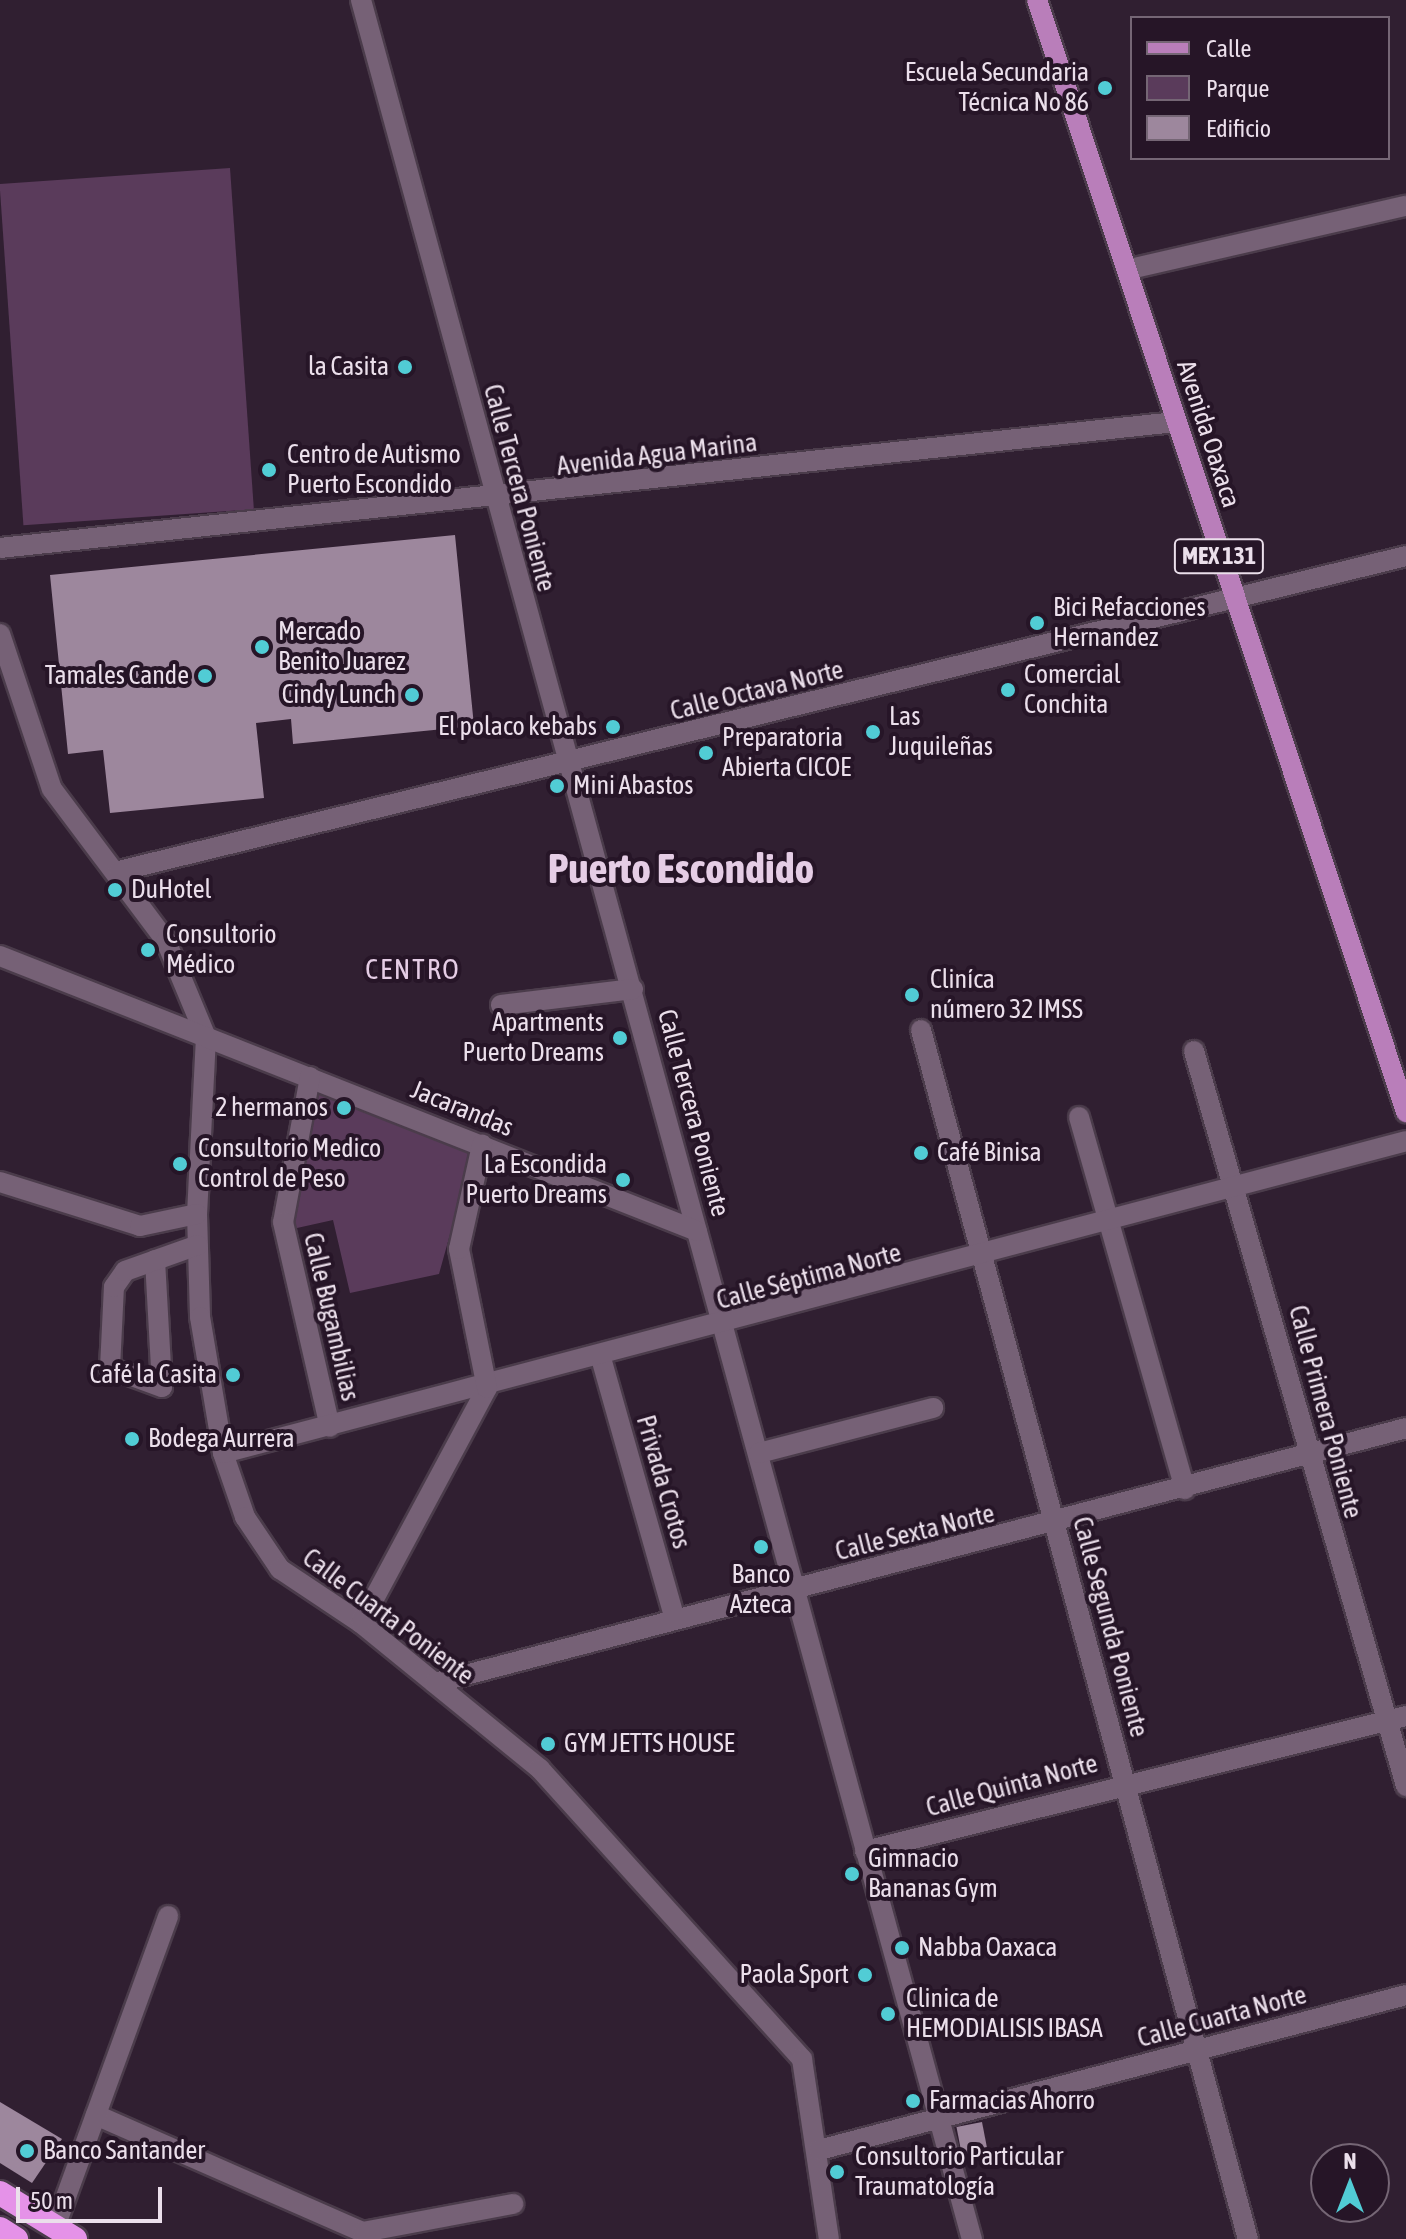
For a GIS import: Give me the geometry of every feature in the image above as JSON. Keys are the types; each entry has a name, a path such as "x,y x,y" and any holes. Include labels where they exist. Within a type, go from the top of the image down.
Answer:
{"highway":[{"path":"0,2193 65,2233"},
{"path":"0,2229 16,2239"}],"main road":[{"name":"Avenida Oaxaca","path":"1037,0 1130,269 1175,422 1406,1112"}],"street":[{"name":"Calle Tercera Poniente","path":"361,0 494,500 633,989 972,2239"},
{"path":"1130,269 1406,206"},
{"name":"Avenida Agua Marina","path":"0,548 494,500 1175,422"},
{"name":"Calle Octava Norte","path":"119,871 1235,603 1406,556"},
{"name":"Calle Cuarta Poniente","path":"0,634 52,789 119,871 166,941 206,1037 197,1214 200,1317 223,1453 245,1517 280,1569 361,1623 540,1769 802,2059 819,2150 829,2239"},
{"name":"Jacarandas","path":"0,956 697,1231"},
{"path":"501,1005 633,989"},
{"name":"Calle Segunda Poniente","path":"921,1030 1248,2239"},
{"name":"Calle Primera Poniente","path":"1194,1051 1238,1187 1307,1454 1397,1719 1406,1786"},
{"name":"Calle Bugambilias","path":"310,1077 283,1222 330,1427"},
{"path":"1079,1117 1185,1489"},
{"name":"Calle Séptima Norte","path":"223,1453 724,1326 1406,1141"},
{"path":"361,1623 487,1388 459,1249 482,1145"},
{"path":"0,1182 140,1226 197,1214"},
{"path":"155,1260 162,1387 110,1368 114,1287 125,1271 155,1260 198,1245"},
{"name":"Privada Crotos","path":"601,1358 675,1620"},
{"path":"759,1453 933,1408"},
{"name":"Calle Sexta Norte","path":"435,1683 1056,1525 1406,1428"},
{"name":"Calle Quinta Norte","path":"865,1851 1125,1783 1397,1719"},
{"path":"65,2233 96,2115 168,1916"},
{"name":"Calle Cuarta Norte","path":"819,2150 1406,1995"},
{"path":"96,2115 363,2232 513,2204"}],"green space":[{"path":"230,168 254,509 23,525 0,184"},
{"path":"315,1086 474,1148 439,1274 350,1293 333,1220 288,1230"}],"building":[{"name":"Mercado Benito Juarez","path":"455,535 474,726 293,744 291,719 256,723 264,798 110,813 103,750 68,754 50,575"},
{"name":"Banco Santander","path":"0,2102 62,2139 32,2183 0,2163"},
{"path":"982,2122 988,2152 962,2157 956,2127"}],"place":[{"name":"Escuela Secundaria Técnica No 86","path":"1105,88"},
{"name":"la Casita","path":"405,367"},
{"name":"Centro de Autismo Puerto Escondido","path":"269,470"},
{"name":"Bici Refacciones Hernandez","path":"1037,623"},
{"name":"Mercado Benito Juarez","path":"262,647"},
{"name":"Tamales Cande","path":"205,676"},
{"name":"Comercial Conchita","path":"1008,690"},
{"name":"Cindy Lunch","path":"412,695"},
{"name":"El polaco kebabs","path":"613,727"},
{"name":"Las Juquileñas","path":"873,732"},
{"name":"Preparatoria Abierta CICOE","path":"706,753"},
{"name":"Mini Abastos","path":"557,786"},
{"name":"DuHotel","path":"115,890"},
{"name":"Consultorio Médico","path":"148,950"},
{"name":"Cliníca número 32 IMSS","path":"912,995"},
{"name":"Apartments Puerto Dreams","path":"620,1038"},
{"name":"2 hermanos","path":"344,1108"},
{"name":"Café Binisa","path":"921,1153"},
{"name":"Consultorio Medico Control de Peso","path":"180,1164"},
{"name":"La Escondida Puerto Dreams","path":"623,1180"},
{"name":"Café la Casita","path":"233,1375"},
{"name":"Bodega Aurrera","path":"132,1439"},
{"name":"Banco Azteca","path":"761,1547"},
{"name":"GYM JETTS HOUSE","path":"548,1744"},
{"name":"Gimnacio Bananas Gym","path":"852,1874"},
{"name":"Nabba Oaxaca","path":"902,1948"},
{"name":"Paola Sport","path":"865,1975"},
{"name":"Clinica de HEMODIALISIS IBASA","path":"888,2014"},
{"name":"Farmacias Ahorro","path":"913,2101"},
{"name":"Banco Santander","path":"27,2151"},
{"name":"Consultorio Particular Traumatología","path":"837,2172"}],"district":[{"name":"Puerto Escondido","path":"681,868"},
{"name":"CENTRO","path":"413,969"}]}
